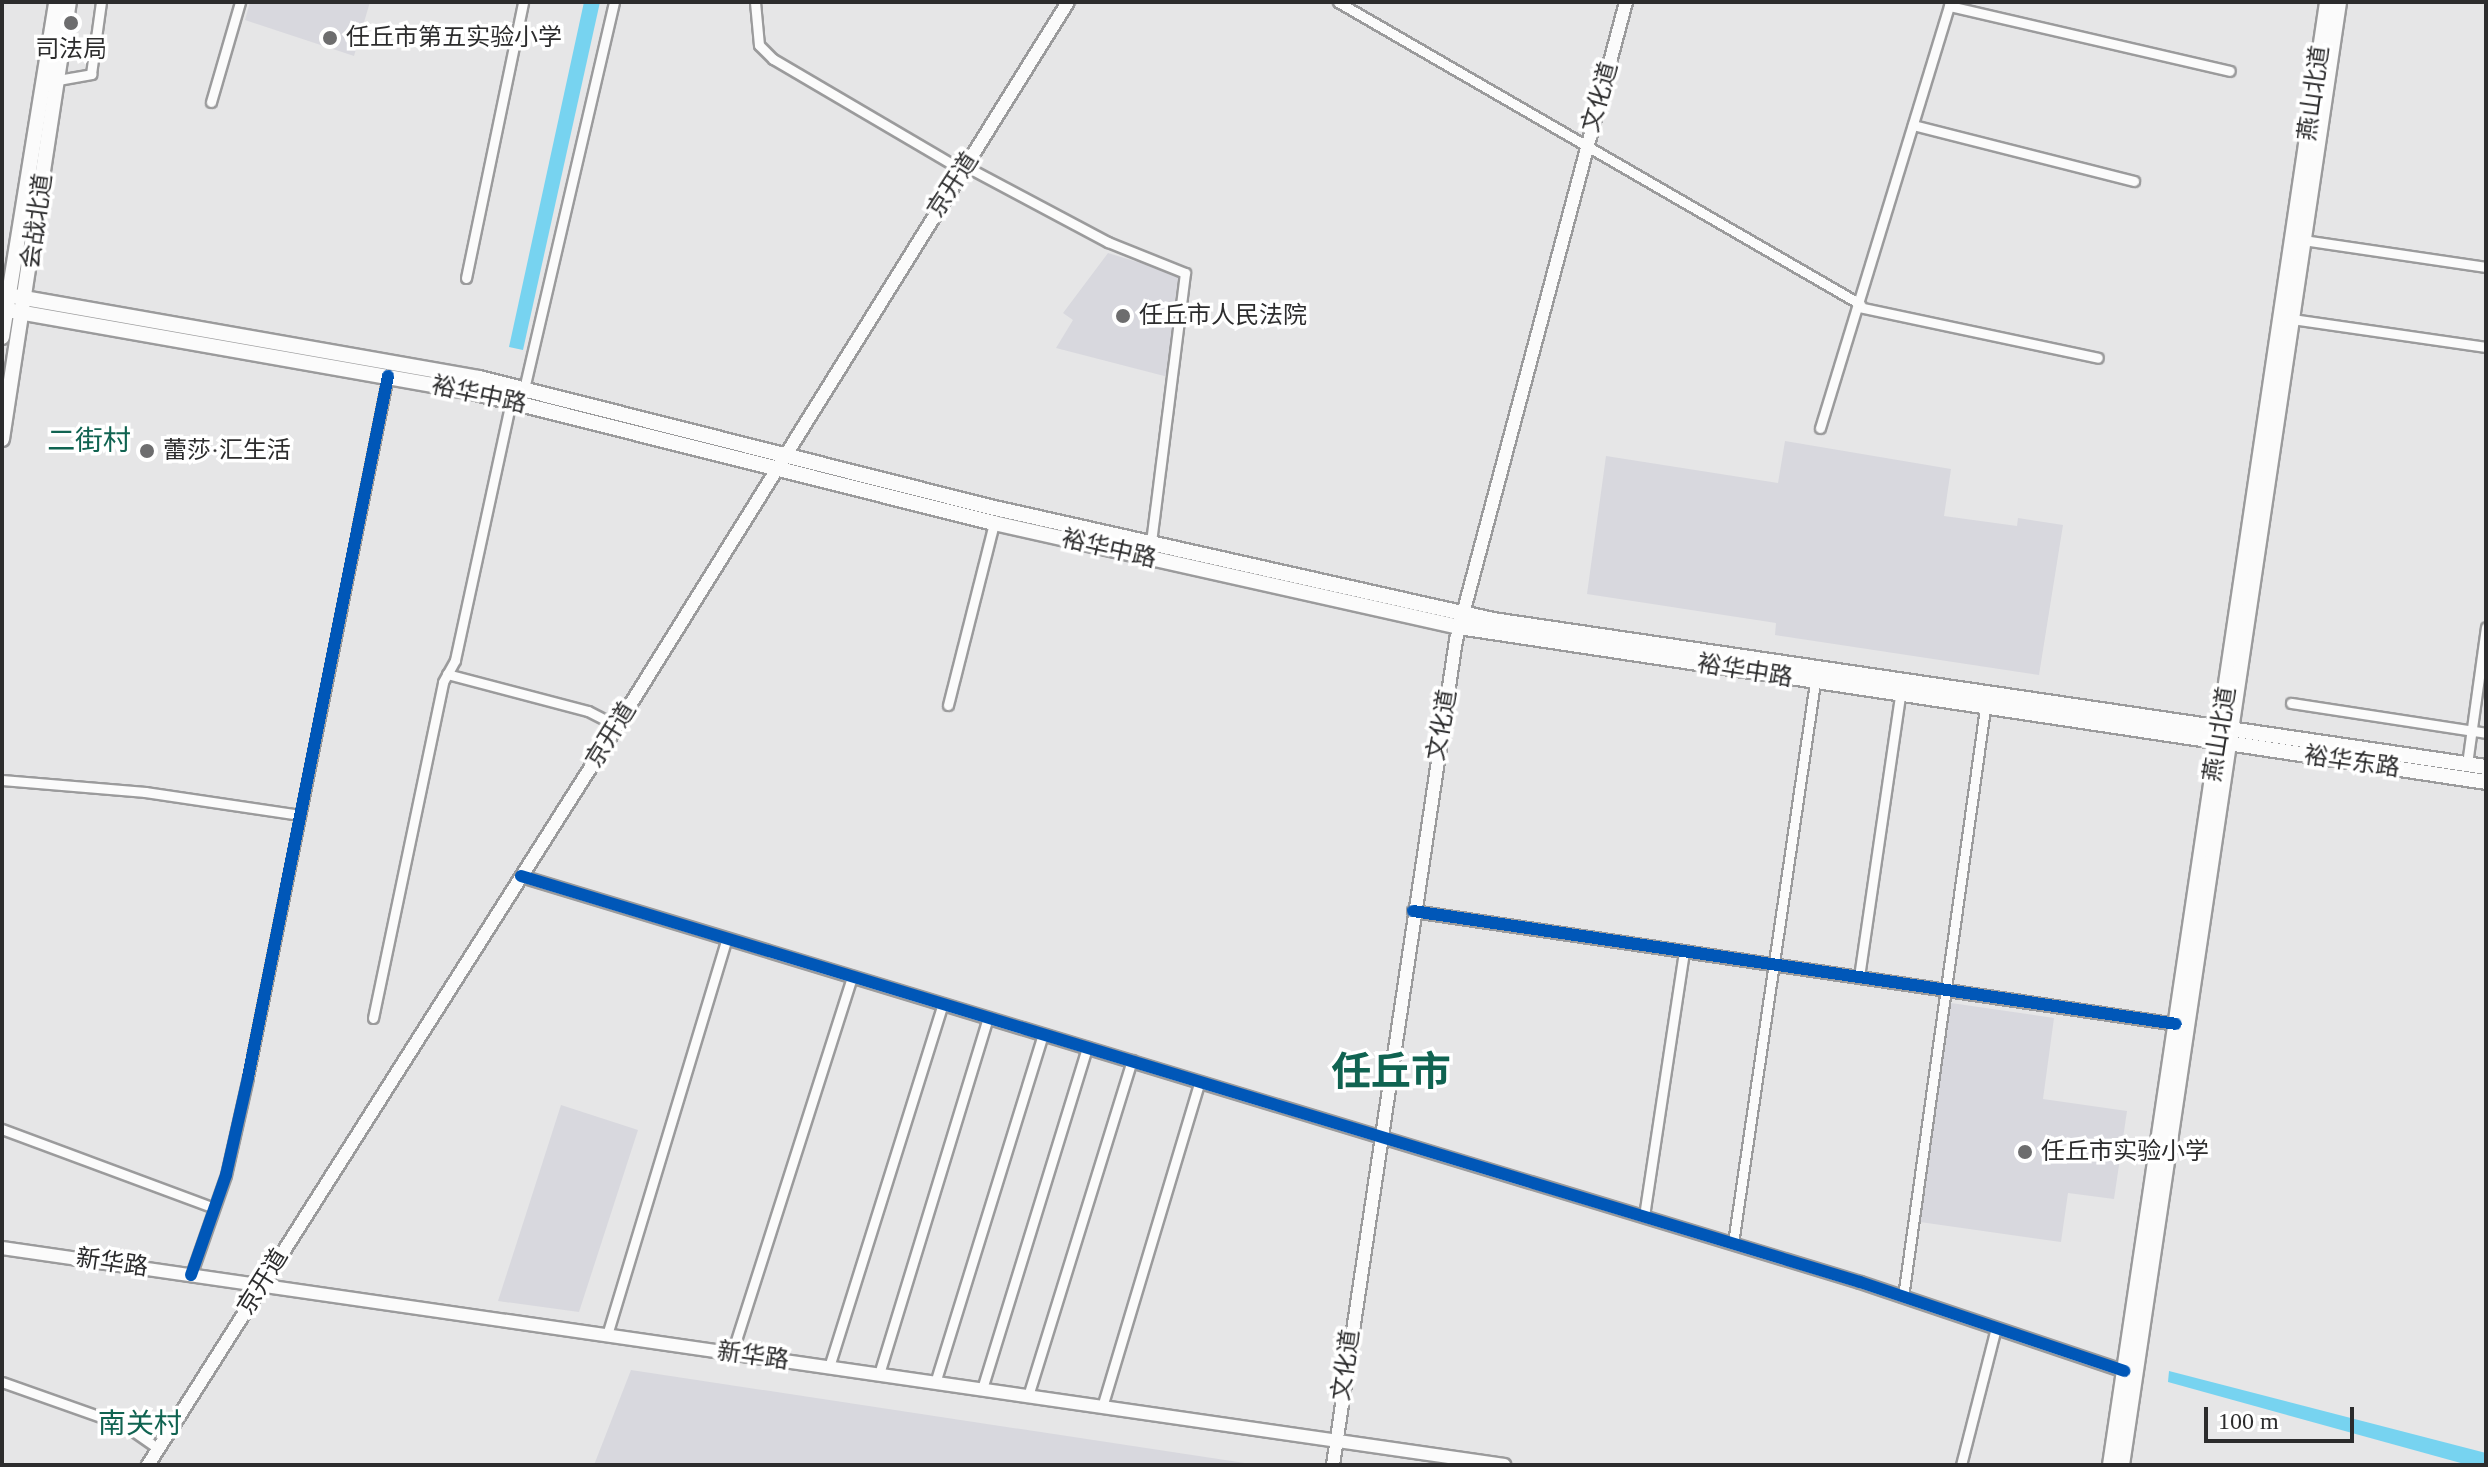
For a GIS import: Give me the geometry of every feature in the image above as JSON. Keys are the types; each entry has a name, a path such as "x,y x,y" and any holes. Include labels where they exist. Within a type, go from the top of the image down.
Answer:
{"main road":[{"name":"会战北道","path":"2,439 12,303 56,2"},
{"name":"会战北道","path":"2,337 12,303 58,80 69,2"},
{"name":"京开道","path":"148,1465 617,726 780,459 1068,2"},
{"name":"文化道","path":"1332,1464 1379,1135 1460,620 1626,2"},
{"name":"燕山北道","path":"2122,1465 2327,2"},
{"name":"燕山北道","path":"2110,1465 2176,1024 2226,736 2339,2"},
{"name":"裕华中路","path":"12,303 388,376 780,459 1151,544 1460,620 2226,736"},
{"name":"裕华中路","path":"12,303 268,338 524,389 780,459 994,523 1460,620 1815,682 1985,708 2226,736"},
{"name":"裕华东路","path":"2226,736 2486,767"},
{"name":"裕华东路","path":"2226,736 2486,782"},
{"name":"新华路","path":"2,1248 1504,1465"}],"street":[{"path":"58,80 91,74 101,2"},
{"path":"211,102 240,2"},
{"path":"466,278 523,2"},
{"path":"524,389 614,2"},
{"path":"755,2 759,45 773,59 964,168 1108,242 1185,273 1151,544"},
{"path":"1338,2 1585,149 1859,306 2098,358"},
{"path":"1820,428 1949,4 2230,71"},
{"path":"1913,125 2134,181"},
{"path":"2303,240 2486,267"},
{"path":"2292,319 2486,347"},
{"path":"191,1275 214,1208 248,1077 388,376"},
{"path":"373,1018 447,674 455,660 511,401"},
{"path":"948,705 994,523"},
{"path":"2467,764 2486,627"},
{"path":"447,674 588,711 617,726"},
{"path":"1733,1243 1815,682"},
{"path":"1859,977 1900,695"},
{"path":"2291,703 2486,733"},
{"path":"1903,1297 1985,708"},
{"path":"2,780 145,792 300,815"},
{"path":"521,876 1733,1243 2124,1371"},
{"path":"1413,911 2176,1024"},
{"path":"607,1335 727,938"},
{"path":"1644,1216 1684,952"},
{"path":"732,1353 852,976"},
{"path":"829,1367 943,1003"},
{"path":"879,1374 988,1017"},
{"path":"935,1383 1043,1034"},
{"path":"982,1389 1087,1047"},
{"path":"1028,1396 1132,1060"},
{"path":"1102,1407 1200,1081"},
{"path":"2,1129 214,1208"},
{"path":"1961,1465 1996,1328"},
{"path":"2,1382 126,1426 158,1448"}],"shaded area":[{"name":"任丘市第五实验小学","path":"250,2 370,2 354,56 245,20"},
{"name":"任丘市人民法院","path":"1108,253 1183,276 1172,378 1056,348 1073,320 1063,313"},
{"path":"1785,441 1951,469 1944,516 2017,526 2018,518 2063,525 2039,675 1775,635 1776,623 1587,594 1606,456 1778,483"},
{"name":"任丘市实验小学","path":"1951,1003 2054,1018 2043,1099 2127,1111 2114,1199 2068,1193 2061,1242 1920,1222"},
{"path":"561,1105 638,1130 579,1312 498,1301"},
{"path":"631,1370 1258,1465 594,1465"}],"water":[{"path":"584,2 600,2 523,350 509,347"},
{"path":"2169,1371 2486,1453 2486,1465 2468,1465 2168,1382"}],"cycle path":[{"path":"191,1275 226,1175 248,1077 388,376"},
{"path":"521,876 1860,1282 2124,1371"},
{"path":"1413,911 2176,1024"}],"place":[{"name":"司法局","path":"71,23"},
{"name":"任丘市第五实验小学","path":"330,38"},
{"name":"任丘市人民法院","path":"1123,316"},
{"name":"蕾莎·汇生活","path":"147,451"},
{"name":"任丘市实验小学","path":"2025,1152"}],"district":[{"name":"二街村","path":"89,441"},
{"name":"任丘市","path":"1391,1072"},
{"name":"南关村","path":"140,1424"}]}
